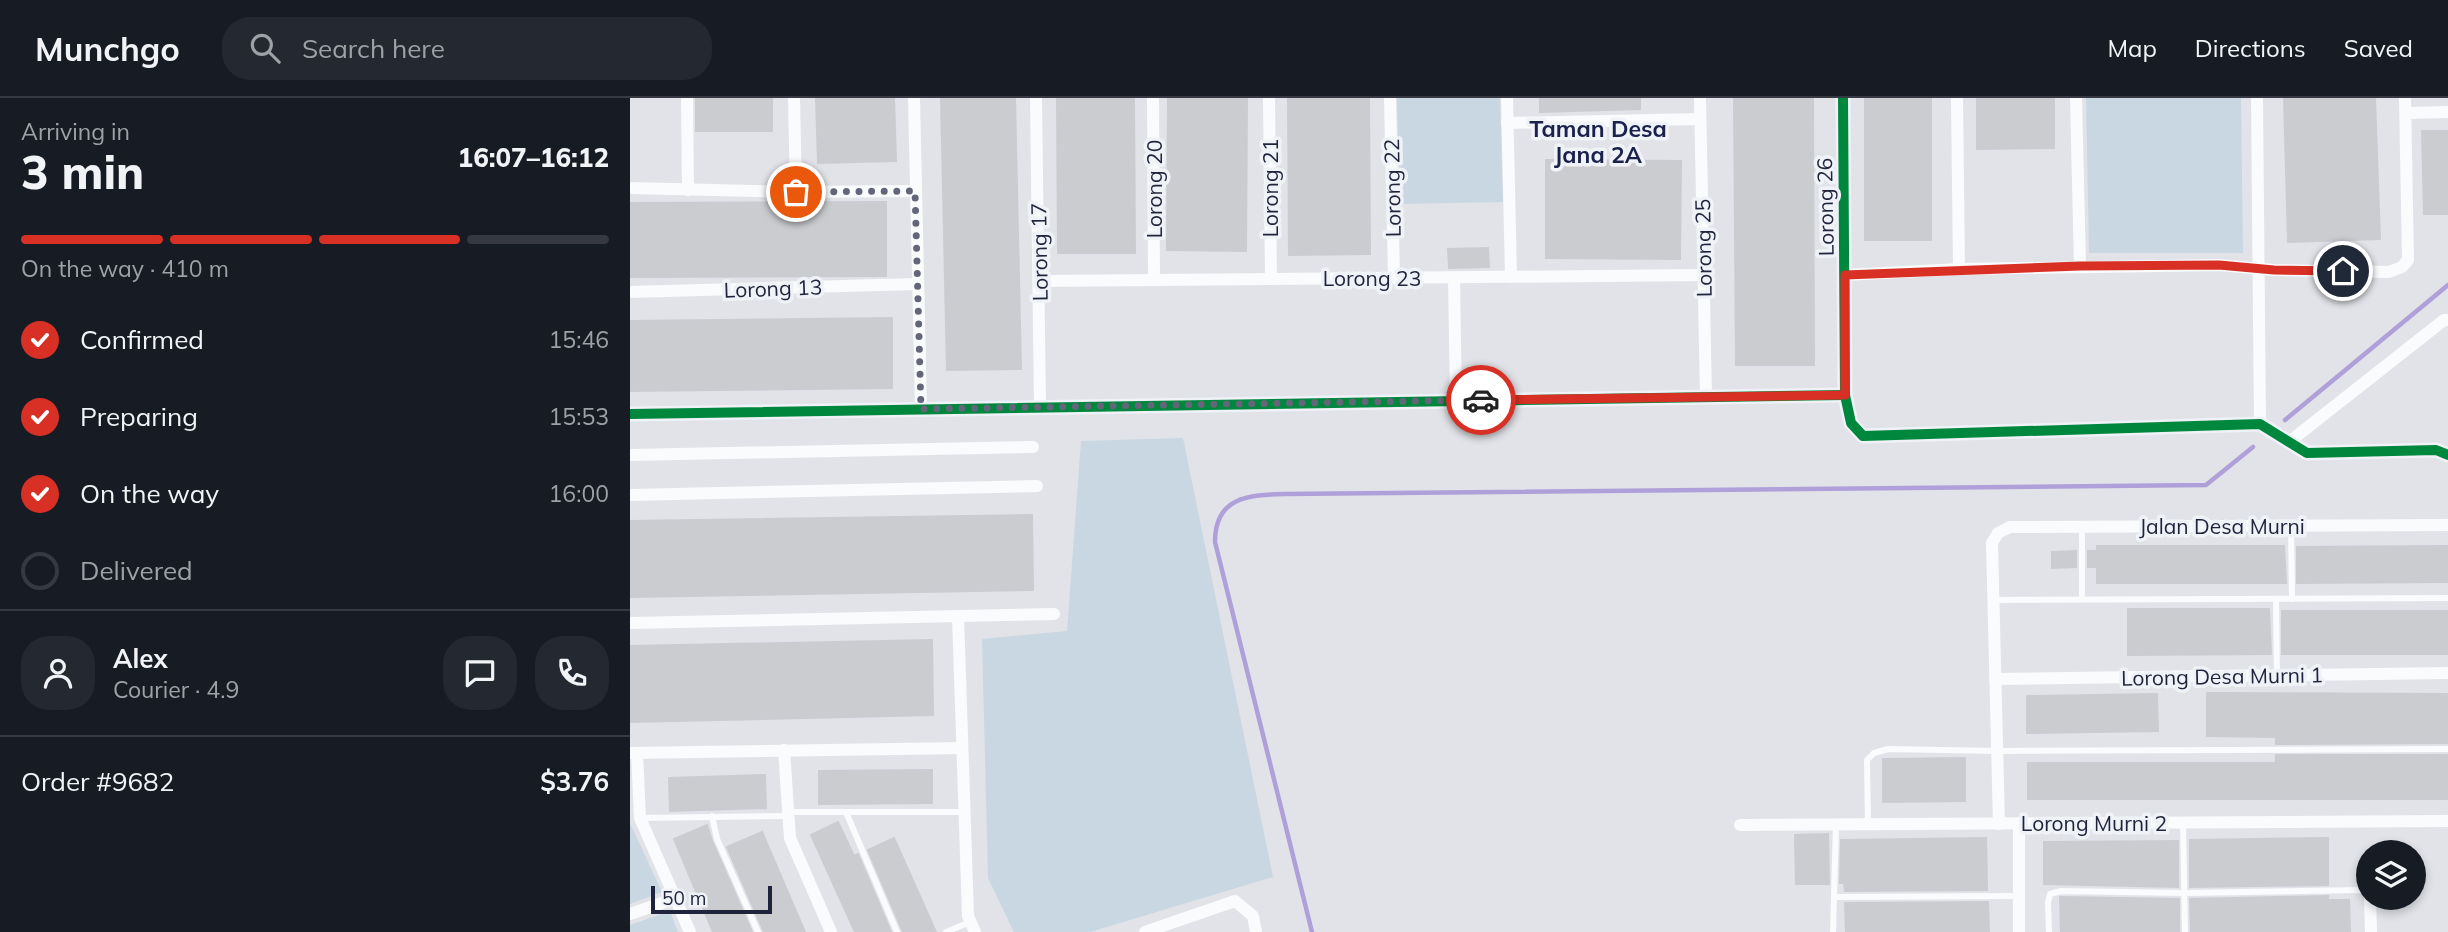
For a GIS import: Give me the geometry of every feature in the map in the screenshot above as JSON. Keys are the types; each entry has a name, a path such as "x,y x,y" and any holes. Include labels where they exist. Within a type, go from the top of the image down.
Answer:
{"street":[{"path":"687,98 688,190"},
{"path":"794,98 796,192"},
{"path":"914,98 921,409"},
{"name":"Lorong 17","path":"1036,98 1040,407"},
{"name":"Lorong 20","path":"1153,98 1154,280"},
{"name":"Lorong 21","path":"1269,98 1271,279"},
{"name":"Lorong 22","path":"1390,98 1394,277"},
{"path":"1507,98 1511,277"},
{"name":"Lorong 25","path":"1700,98 1706,397"},
{"name":"Lorong 26","path":"1843,98 1845,395 1851,424 1863,436 2260,425"},
{"path":"1957,98 1959,269"},
{"path":"2076,98 2080,266"},
{"path":"2258,98 2260,425 2307,453 2437,450 2448,455"},
{"path":"1845,275 2080,266 2219,265 2259,269 2389,272 2402,268 2408,260 2405,98"},
{"path":"2406,113 2448,112"},
{"path":"1507,123 1700,119"},
{"path":"630,188 796,192 915,191"},
{"name":"Lorong 23","path":"1040,281 1704,275"},
{"path":"1454,278 1456,401"},
{"name":"Lorong 13","path":"630,292 917,284"},
{"path":"2288,442 2444,320 2448,320"},
{"path":"630,414 1845,395"},
{"path":"630,455 1033,447"},
{"path":"630,495 1037,486"},
{"name":"Jalan Desa Murni","path":"1994,600 1992,543 1998,533 2010,527 2448,525"},
{"path":"1994,600 1999,824"},
{"path":"630,623 1054,614"},
{"path":"958,616 968,916 973,927"},
{"name":"Lorong Desa Murni 1","path":"1996,678 2448,673"},
{"path":"690,932 640,818 633,753 962,748"},
{"path":"784,750 790,838 831,932"},
{"name":"Lorong Murni 2","path":"1740,825 2448,821"},
{"path":"2019,824 2019,932"},
{"path":"630,914 676,898"},
{"path":"1145,932 1235,901 1252,916 1256,932"},
{"path":"2370,910 2371,932"}],"lane":[{"path":"2291,526 2292,599"},
{"path":"2082,527 2082,599"},
{"path":"1994,600 2448,598"},
{"path":"2276,599 2277,676"},
{"path":"1868,824 1867,760 1874,753 1888,749 2448,749"},
{"path":"640,818 846,812 964,812"},
{"path":"846,812 897,932"},
{"path":"712,816 717,839 758,932"},
{"path":"2183,823 2185,932"},
{"path":"1833,932 1836,825"},
{"path":"2049,932 2050,894 2061,891 2185,893 2356,890"},
{"path":"1835,897 2019,896"},
{"path":"946,932 973,927"}],"shaded area":[{"path":"1397,98 1500,98 1503,202 1400,204"},
{"path":"2086,98 2241,98 2243,253 2089,253"},
{"path":"1183,438 1273,877 1090,932 1014,932 988,878 982,639 1067,631 1081,441"},
{"path":"630,823 662,892 630,904"},
{"path":"670,911 678,932 630,932 630,925"}],"building":[{"path":"696,98 772,98 772,131 696,131"},
{"path":"816,98 894,98 896,161 818,163"},
{"path":"941,98 1015,98 1021,369 947,370"},
{"path":"1057,98 1134,98 1135,253 1058,253"},
{"path":"1168,98 1247,98 1246,251 1167,250"},
{"path":"1288,98 1369,98 1370,254 1289,255"},
{"path":"1540,98 1640,98 1640,109 1540,112"},
{"path":"1734,98 1813,98 1814,365 1736,365"},
{"path":"1865,98 1931,98 1931,240 1865,240"},
{"path":"1977,98 2054,98 2054,148 1977,149"},
{"path":"2284,98 2375,98 2380,239 2288,242"},
{"path":"2422,131 2448,131 2448,214 2424,214"},
{"path":"1546,160 1681,161 1680,259 1546,258"},
{"path":"886,202 886,276 630,277 630,203"},
{"path":"1488,248 1489,267 1449,268 1448,249"},
{"path":"892,318 892,388 630,391 630,321"},
{"path":"1032,515 1033,590 630,597 630,521"},
{"path":"2097,546 2284,546 2286,583 2097,583 2097,567 2088,567 2088,551 2097,551"},
{"path":"2448,546 2448,582 2297,583 2297,547"},
{"path":"2076,551 2076,567 2052,568 2052,552"},
{"path":"2128,609 2269,609 2271,654 2128,655"},
{"path":"2282,611 2448,611 2448,654 2282,654"},
{"path":"932,640 933,715 630,722 630,646"},
{"path":"2207,693 2448,694 2448,743 2276,744 2276,737 2207,736"},
{"path":"2157,694 2158,731 2027,733 2027,696"},
{"path":"2276,755 2448,755 2448,799 2028,799 2028,763 2276,763"},
{"path":"1965,758 1965,801 1883,802 1883,759"},
{"path":"932,770 932,803 819,804 819,771"},
{"path":"765,775 766,808 670,811 669,778"},
{"path":"838,822 854,856 858,854 891,932 855,932 811,835"},
{"path":"707,825 752,932 713,932 674,839"},
{"path":"762,832 805,932 764,932 727,847"},
{"path":"1828,834 1829,884 1796,884 1795,835"},
{"path":"894,838 936,932 903,932 868,850"},
{"path":"1986,838 1987,890 1845,891 1844,883 1840,883 1841,840"},
{"path":"2328,838 2328,885 2190,887 2190,840"},
{"path":"2178,841 2178,887 2044,884 2044,842"},
{"path":"2328,896 2328,900 2349,900 2350,932 2191,932 2190,899"},
{"path":"2060,897 2179,899 2179,932 2061,932"},
{"path":"1988,902 1989,932 1846,932 1845,903"}],"waterway":[{"path":"2285,420 2448,285"},
{"path":"1312,932 1215,542 1216,527 1221,516 1227,507 1236,502 1258,496 1285,494 2206,485 2253,447"}],"cycle path":[{"path":"1843,98 1845,395 1851,423 1863,436 2260,424 2307,453 2436,450 2448,455"},
{"path":"630,414 1845,395"}],"way so far":[{"path":"796,192 915,191 921,409 1481,400"}],"district":[{"name":"Taman Desa Jana 2A","path":"1598,141"}],"route":[{"path":"1481,400 1845,395 1845,275 2080,266 2219,265 2274,270 2343,271"}]}
